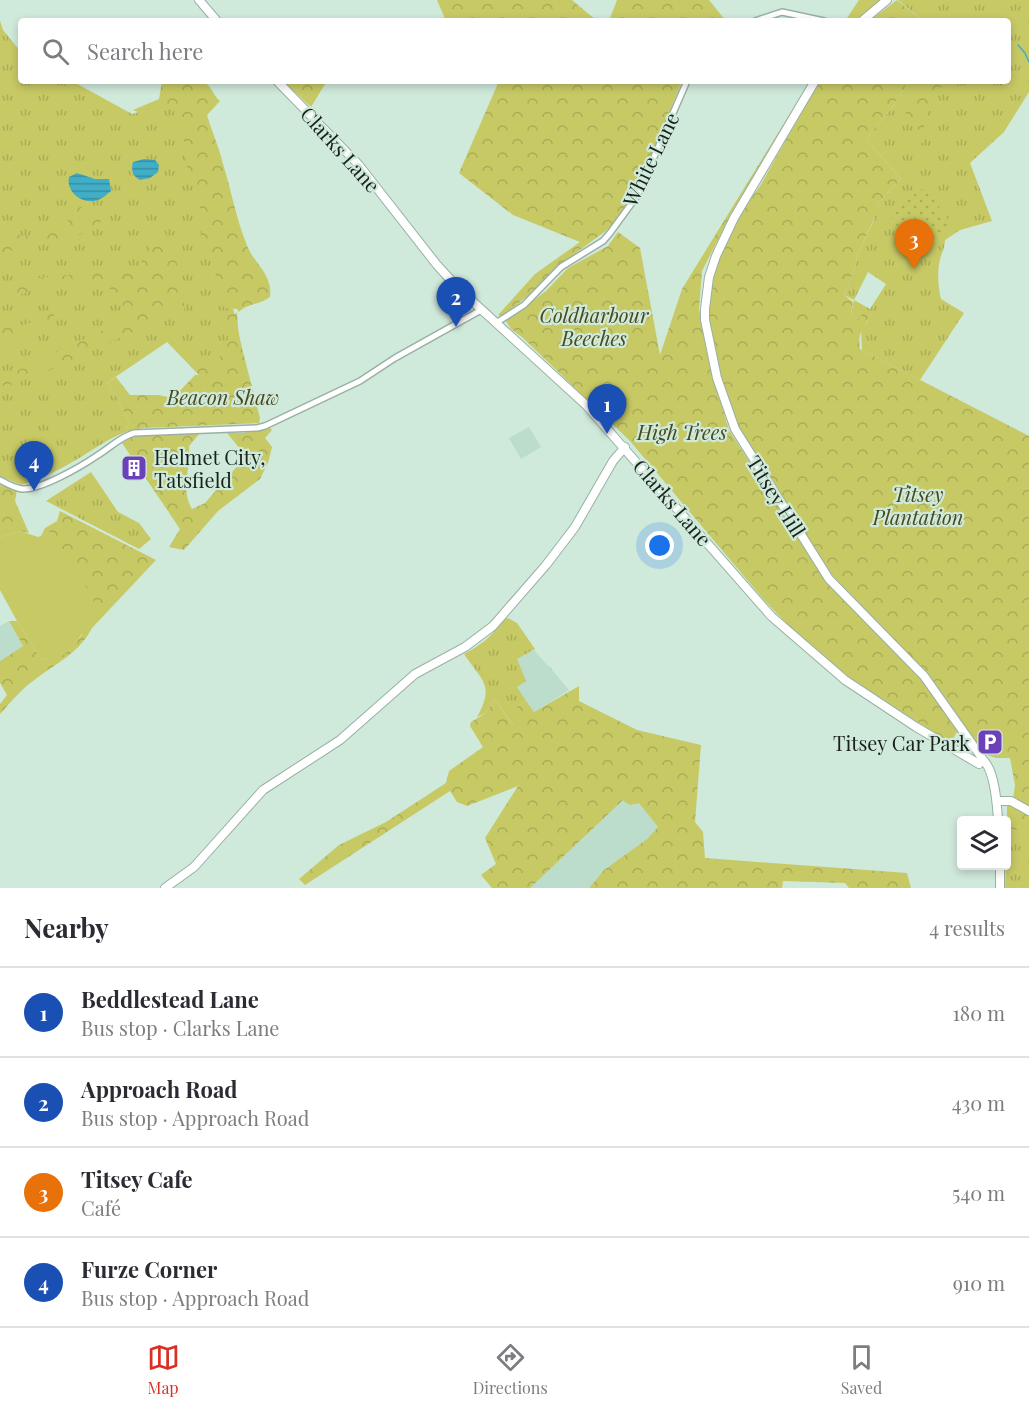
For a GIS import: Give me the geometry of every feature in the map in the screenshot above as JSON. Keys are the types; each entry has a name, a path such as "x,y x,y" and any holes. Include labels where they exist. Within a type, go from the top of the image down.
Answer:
{"main road":[{"path":"199,0 214,18"},
{"path":"865,18 886,0"},
{"name":"Clarks Lane","path":"280,84 358,164 437,265 481,310 586,405 771,615 845,680 916,727 977,759"},
{"name":"Titsey Hill","path":"813,84 734,218 709,277 705,320 717,378 735,429 829,579 924,676 971,742 977,759"},
{"path":"165,888 194,867 263,790 340,740 415,674 465,647 493,626 546,565 575,527 613,461 625,447"},
{"path":"977,759 990,775 997,801 998,816"},
{"path":"997,801 1011,801 1029,811"},
{"path":"1000,870 1000,888"}],"street":[{"path":"764,18 782,12 810,18"},
{"name":"White Lane","path":"496,323 524,305 561,267 603,241 610,233 636,196 686,84"},
{"path":"0,480 16,488 38,486 82,465 122,437 134,433 265,426 360,381 395,358 481,310"}],"shaded area":[{"path":"529,427 541,447 521,459 509,438"},
{"path":"9,621 23,646 0,661 0,626"},
{"path":"534,650 569,690 533,713 516,687 516,659"},
{"path":"623,799 639,802 658,827 647,839 604,870 589,888 530,888"}],"green space":[{"path":"437,0 572,0 593,18 445,18"},
{"path":"617,0 709,0 724,18 610,18"},
{"path":"859,0 882,0 861,18 847,18"},
{"path":"897,0 919,18 873,18"},
{"path":"898,0 1029,0 1029,92 1004,132 970,163 992,221 960,230 945,240 938,269 941,299 964,313 920,380 862,350 861,329 867,323 871,313 858,319 851,314 854,300 844,295 856,265 857,256 875,218 875,206 901,179 866,139 894,105 905,112 924,84 1011,84 1011,18 919,18","holes":["868,272 886,284 870,309 854,300"]},
{"path":"0,21 3,30 18,48 18,84 77,84 132,114 185,99 243,352 199,375 167,342 108,382 130,424 126,427 128,431 55,471 21,485 0,476"},
{"path":"162,84 206,84 220,101 207,115 248,248 269,283 270,297 262,302 245,307 239,312 237,309 224,308 214,268 203,240 199,220 200,206 187,168 185,143 178,132 173,104 140,113 133,110 159,99"},
{"path":"286,84 325,84 311,107"},
{"path":"498,84 681,84 635,197 611,227 558,266 531,293 503,316 498,315 535,274 580,242 513,215 459,173"},
{"name":"High Trees","path":"808,84 811,84 763,166 731,214 702,271 699,309 709,364 729,430 823,577 923,678 970,746 959,732 956,733 952,742 968,750 969,755 842,673 790,627 764,600 630,441 511,329 506,321 546,291 568,268 608,246 618,232 640,248 660,355 682,289"},
{"name":"Titsey Plantation","path":"817,84 907,84 894,105 866,139 901,179 875,206 875,217 857,256 856,265 844,295 853,302 851,314 858,319 866,310 871,313 861,334 860,349 1029,436 1029,807 1013,799 1015,785 1010,758 996,758 984,754 928,673 872,620 832,575 737,427 719,377 707,312 712,278 725,244 745,207 760,186"},
{"path":"907,84 924,84 905,113 894,105"},
{"path":"924,84 941,84 938,94 928,109 921,133 905,113"},
{"path":"916,132 923,142 904,155 897,145"},
{"path":"922,189 926,189 951,224 950,228 918,252 890,216 890,212"},
{"path":"74,200 86,212 94,212 105,218 90,230 66,241 0,253 0,232 14,230 22,237 68,224 68,205"},
{"path":"163,229 175,257 184,310 154,318 137,330 41,374 8,386 0,386 0,376 20,369 36,367 58,351 110,327 124,309 117,295 105,286 69,283 49,286 29,291 0,304 0,287 19,285 39,278 114,270 133,271 149,253 151,233"},
{"path":"56,313 50,320 44,321 13,342 0,344 0,324 24,325"},
{"name":"Beacon Shaw","path":"237,313 240,353 243,352 260,418 259,423 143,428 128,431 126,427 130,424 108,382 116,377 130,395 158,395 173,398 195,375 199,375 191,366 211,363 223,352 228,336 225,316"},
{"path":"269,427 272,430 265,438 272,447 268,463 260,479 218,511 184,550 169,547 180,529 122,443 134,436 200,433 189,446 186,486 192,509 205,503 246,456 227,433 243,433"},
{"path":"91,472 118,512 139,523 151,539 139,549 46,501"},
{"path":"0,485 17,490 15,501 29,533 20,531 0,537"},
{"path":"60,511 156,560 92,628 74,651 27,686 0,714 0,704 7,695 0,683 0,661 23,646 9,621 17,621 41,659 60,656 69,650 82,635 58,546 50,532 41,536 45,528 57,521"},
{"path":"20,531 38,537 50,532 92,596 96,609 78,640 65,654 51,660 41,659 0,590 0,537"},
{"path":"508,618 517,623 535,649 517,659 526,681 517,687 526,701 515,708 514,726 494,699 486,713 477,717 486,690 481,677 464,654 485,641 500,622"},
{"path":"579,686 579,701 637,730 701,745 695,822 703,832 705,858 907,873 911,888 849,888 845,883 783,881 782,888 589,888 604,870 647,839 658,827 639,803 630,805 623,800 530,888 492,888 481,875 496,864 485,838 518,786 467,806 457,802 450,791 305,885 299,879 339,845 386,822 446,783 449,771 483,747 470,726 471,722 486,713 494,699 513,725 515,708 526,701 534,712"},
{"path":"1012,804 1029,816 1029,830 1011,830 1011,816 1007,816 1007,805"},
{"path":"1011,830 1029,830 1029,888 1005,888 1006,870 1011,870"}],"water":[{"path":"144,159 155,160 159,165 158,172 150,178 140,180 134,174 132,165 133,162"},
{"path":"77,173 95,179 109,179 111,191 97,200 89,201 79,198 72,191 69,182 69,177"}],"waterway":[{"path":"1018,45 1029,62"}],"place":[{"name":"Titsey Cafe","path":"914,269"},
{"name":"Approach Road","path":"456,327"},
{"name":"Beddlestead Lane","path":"607,434"},
{"name":"Helmet City, Tatsfield","path":"134,468"},
{"name":"Furze Corner","path":"34,491"},
{"name":"Titsey Car Park","path":"990,742"}],"park label":[{"name":"Coldharbour Beeches","path":"594,326"}]}
